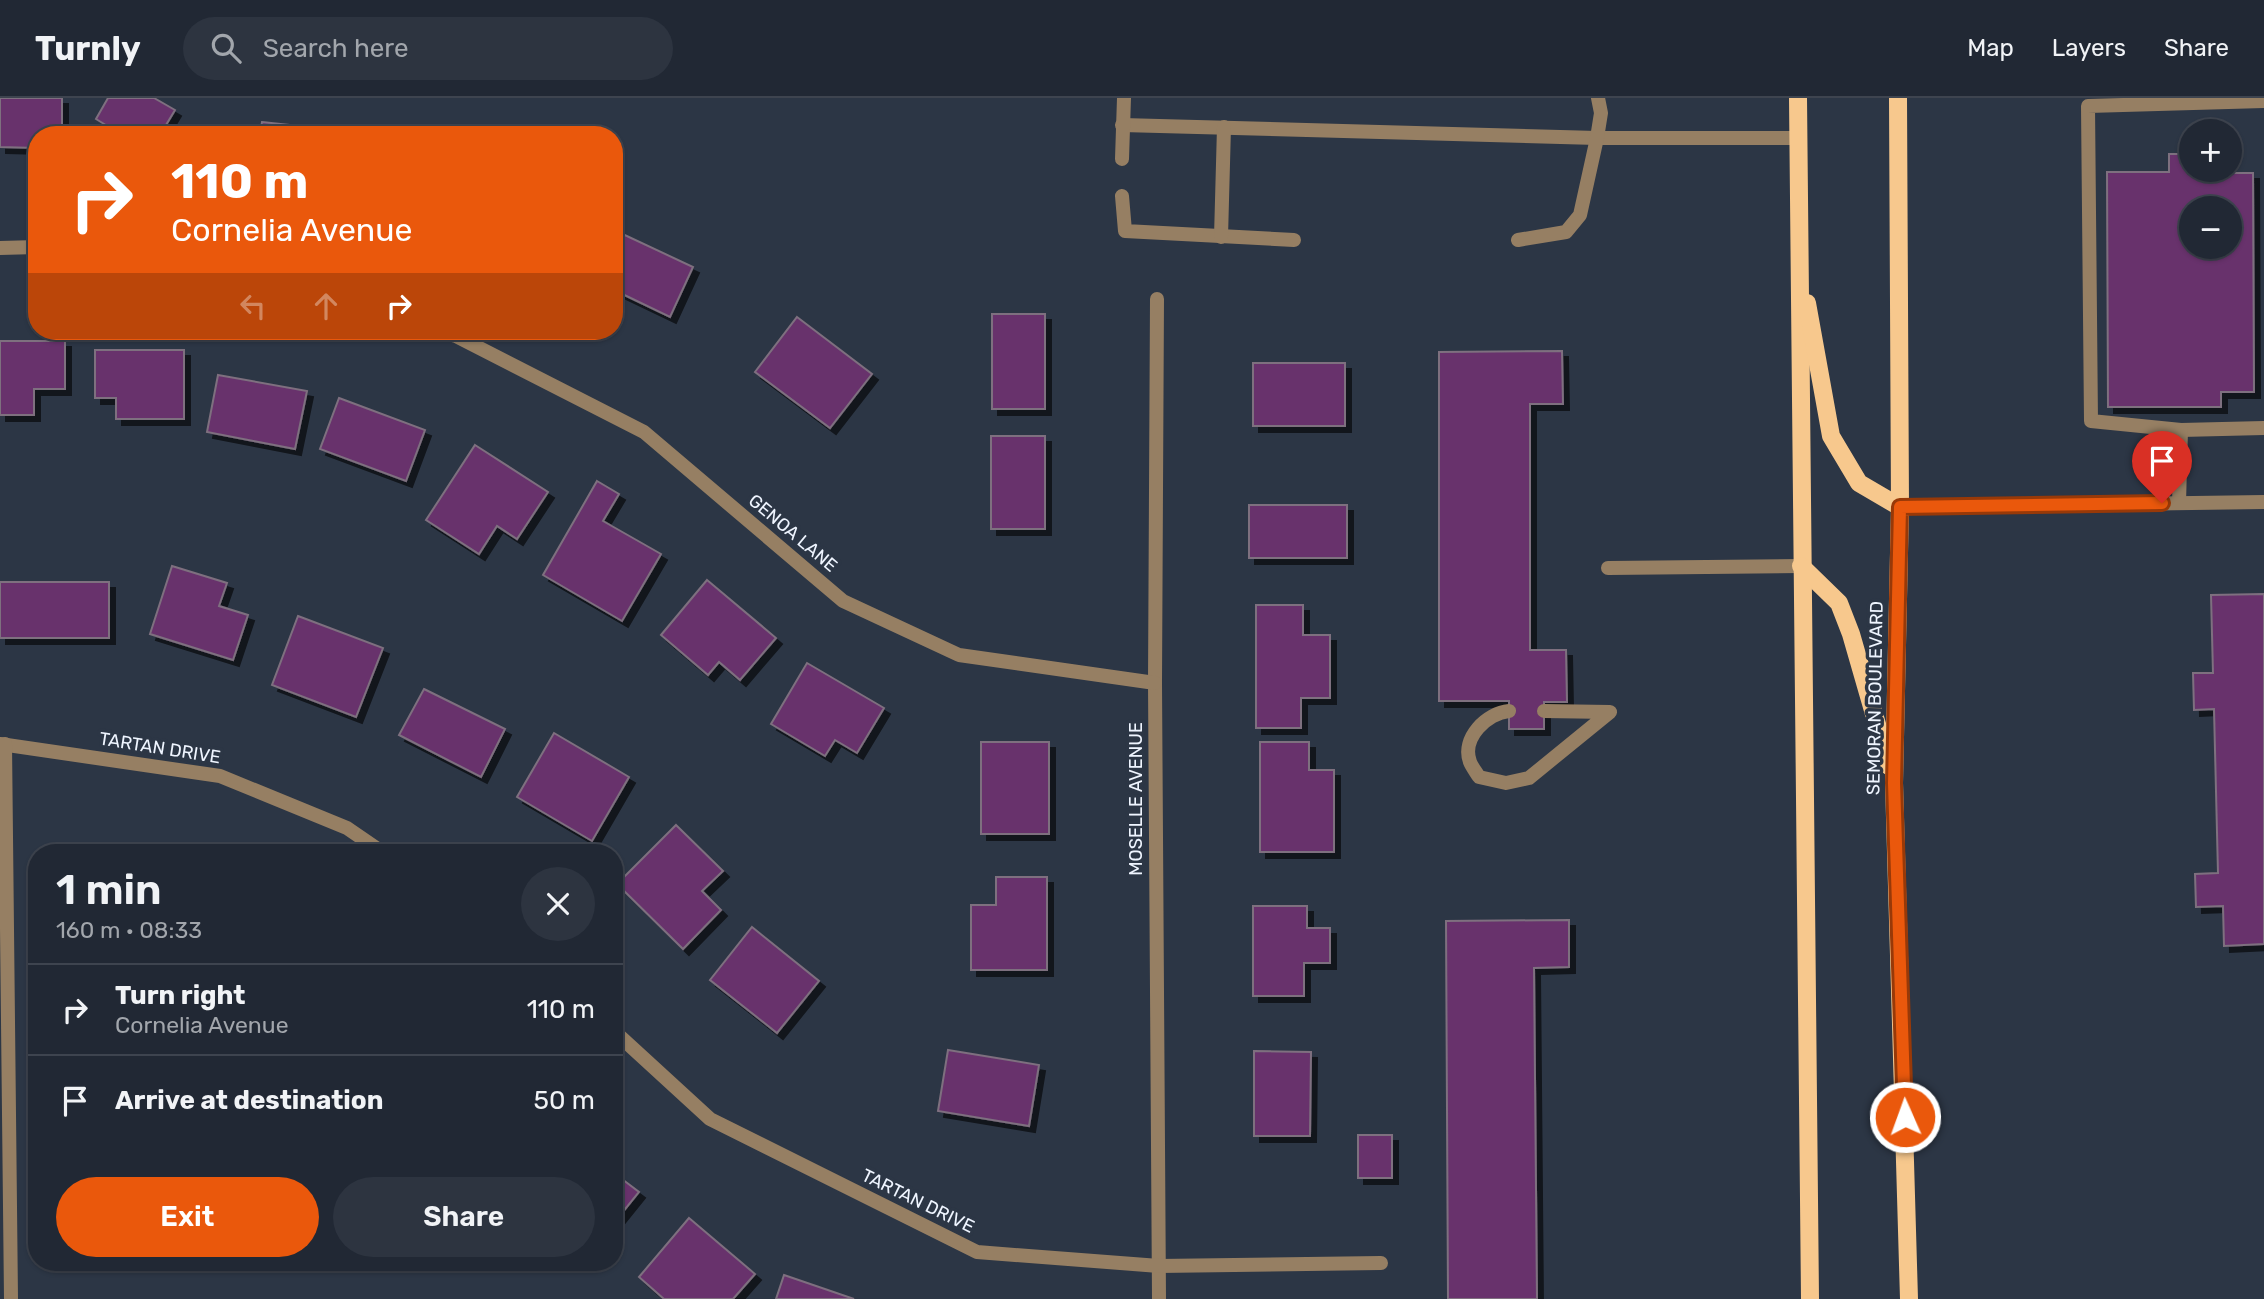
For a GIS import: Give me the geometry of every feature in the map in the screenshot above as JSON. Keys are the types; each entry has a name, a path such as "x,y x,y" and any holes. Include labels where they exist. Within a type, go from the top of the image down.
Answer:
{"main road":[{"path":"1798,98 1810,1299"},
{"name":"SEMORAN BOULEVARD","path":"1899,98 1900,507 1894,783 1909,1299"},
{"path":"1798,251 1831,436 1859,483 1900,507"},
{"path":"1801,566 1839,603 1851,634 1894,783"}],"street":[{"path":"1122,159 1124,98"},
{"path":"1518,240 1566,232 1580,215 1601,113 1598,98"},
{"path":"2264,101 2088,106 2091,421 2181,430 2264,428"},
{"path":"1122,125 1597,138 1798,138"},
{"path":"1221,237 1224,127"},
{"path":"1122,196 1125,231 1294,240"},
{"path":"0,248 28,247"},
{"name":"MOSELLE AVENUE","path":"1157,299 1155,684 1159,1299"},
{"name":"GENOA LANE","path":"464,340 644,432 843,601 958,655 1155,684"},
{"path":"2179,503 2181,430"},
{"path":"1900,507 2264,502"},
{"path":"1608,568 1801,566"},
{"path":"1509,711 1484,721 1469,742 1469,761 1479,777 1506,783 1528,778 1610,712 1544,711"},
{"path":"2,744 11,1299"},
{"name":"TARTAN DRIVE","path":"2,744 220,776 347,828 370,844"},
{"name":"TARTAN DRIVE","path":"623,1039 710,1119 976,1252 1159,1266 1381,1263"}],"building":[{"path":"0,98 62,98 62,126 28,126 28,148 0,147"},
{"path":"108,98 154,98 175,110 165,126 107,126 96,119"},
{"path":"262,122 299,126 261,126"},
{"path":"2169,154 2179,154 2179,182 2242,182 2242,173 2253,173 2254,392 2221,392 2221,407 2108,407 2107,172 2169,172"},
{"path":"623,234 693,267 670,317 623,294"},
{"path":"992,314 1045,314 1045,409 992,409"},
{"path":"797,317 872,374 830,428 755,372"},
{"path":"0,341 65,341 65,389 34,389 34,415 0,415"},
{"path":"95,350 184,350 184,419 116,419 116,398 95,398"},
{"path":"1562,351 1563,404 1530,404 1530,650 1566,650 1567,702 1544,702 1544,729 1509,729 1509,701 1439,701 1439,352"},
{"path":"1253,363 1345,363 1345,426 1253,426"},
{"path":"218,375 307,391 295,449 207,432"},
{"path":"339,398 425,430 406,481 320,449"},
{"path":"991,436 1045,436 1045,529 991,529"},
{"path":"475,445 548,492 517,539 497,526 479,554 426,520"},
{"path":"597,481 619,494 603,521 661,554 622,621 543,575"},
{"path":"1249,505 1347,505 1347,558 1249,558"},
{"path":"172,566 227,583 219,606 248,615 233,660 150,634"},
{"path":"707,580 776,638 740,680 719,662 708,675 661,635"},
{"path":"0,582 109,582 109,638 0,638"},
{"path":"2264,594 2264,944 2224,946 2223,906 2196,907 2195,874 2218,873 2214,709 2194,710 2193,673 2213,673 2211,595"},
{"path":"1256,605 1303,605 1303,635 1330,635 1330,698 1301,698 1301,728 1256,728"},
{"path":"298,616 383,648 356,717 272,685"},
{"path":"807,663 884,708 857,753 835,740 825,756 771,724"},
{"path":"424,689 505,729 481,777 399,735"},
{"path":"554,733 629,777 592,841 517,797"},
{"path":"981,742 1049,742 1049,834 981,834"},
{"path":"1260,742 1309,742 1309,770 1334,770 1334,852 1260,852"},
{"path":"676,825 723,871 702,891 721,910 683,949 623,890 623,878"},
{"path":"996,877 1047,877 1047,970 971,970 971,905 996,905"},
{"path":"1253,906 1307,906 1307,928 1330,928 1330,963 1304,963 1304,996 1253,996"},
{"path":"1569,920 1569,967 1534,968 1537,1299 1448,1299 1446,921"},
{"path":"752,927 819,981 777,1033 710,980"},
{"path":"948,1050 1039,1065 1029,1126 938,1111"},
{"path":"1254,1051 1311,1052 1310,1136 1254,1136"},
{"path":"1358,1135 1392,1135 1392,1178 1358,1178"},
{"path":"623,1180 639,1192 623,1212"},
{"path":"689,1218 755,1274 733,1299 664,1299 639,1277"},
{"path":"784,1275 854,1299 776,1299"}],"route":[{"path":"1905,1117 1894,783 1900,507 2162,503"}]}
